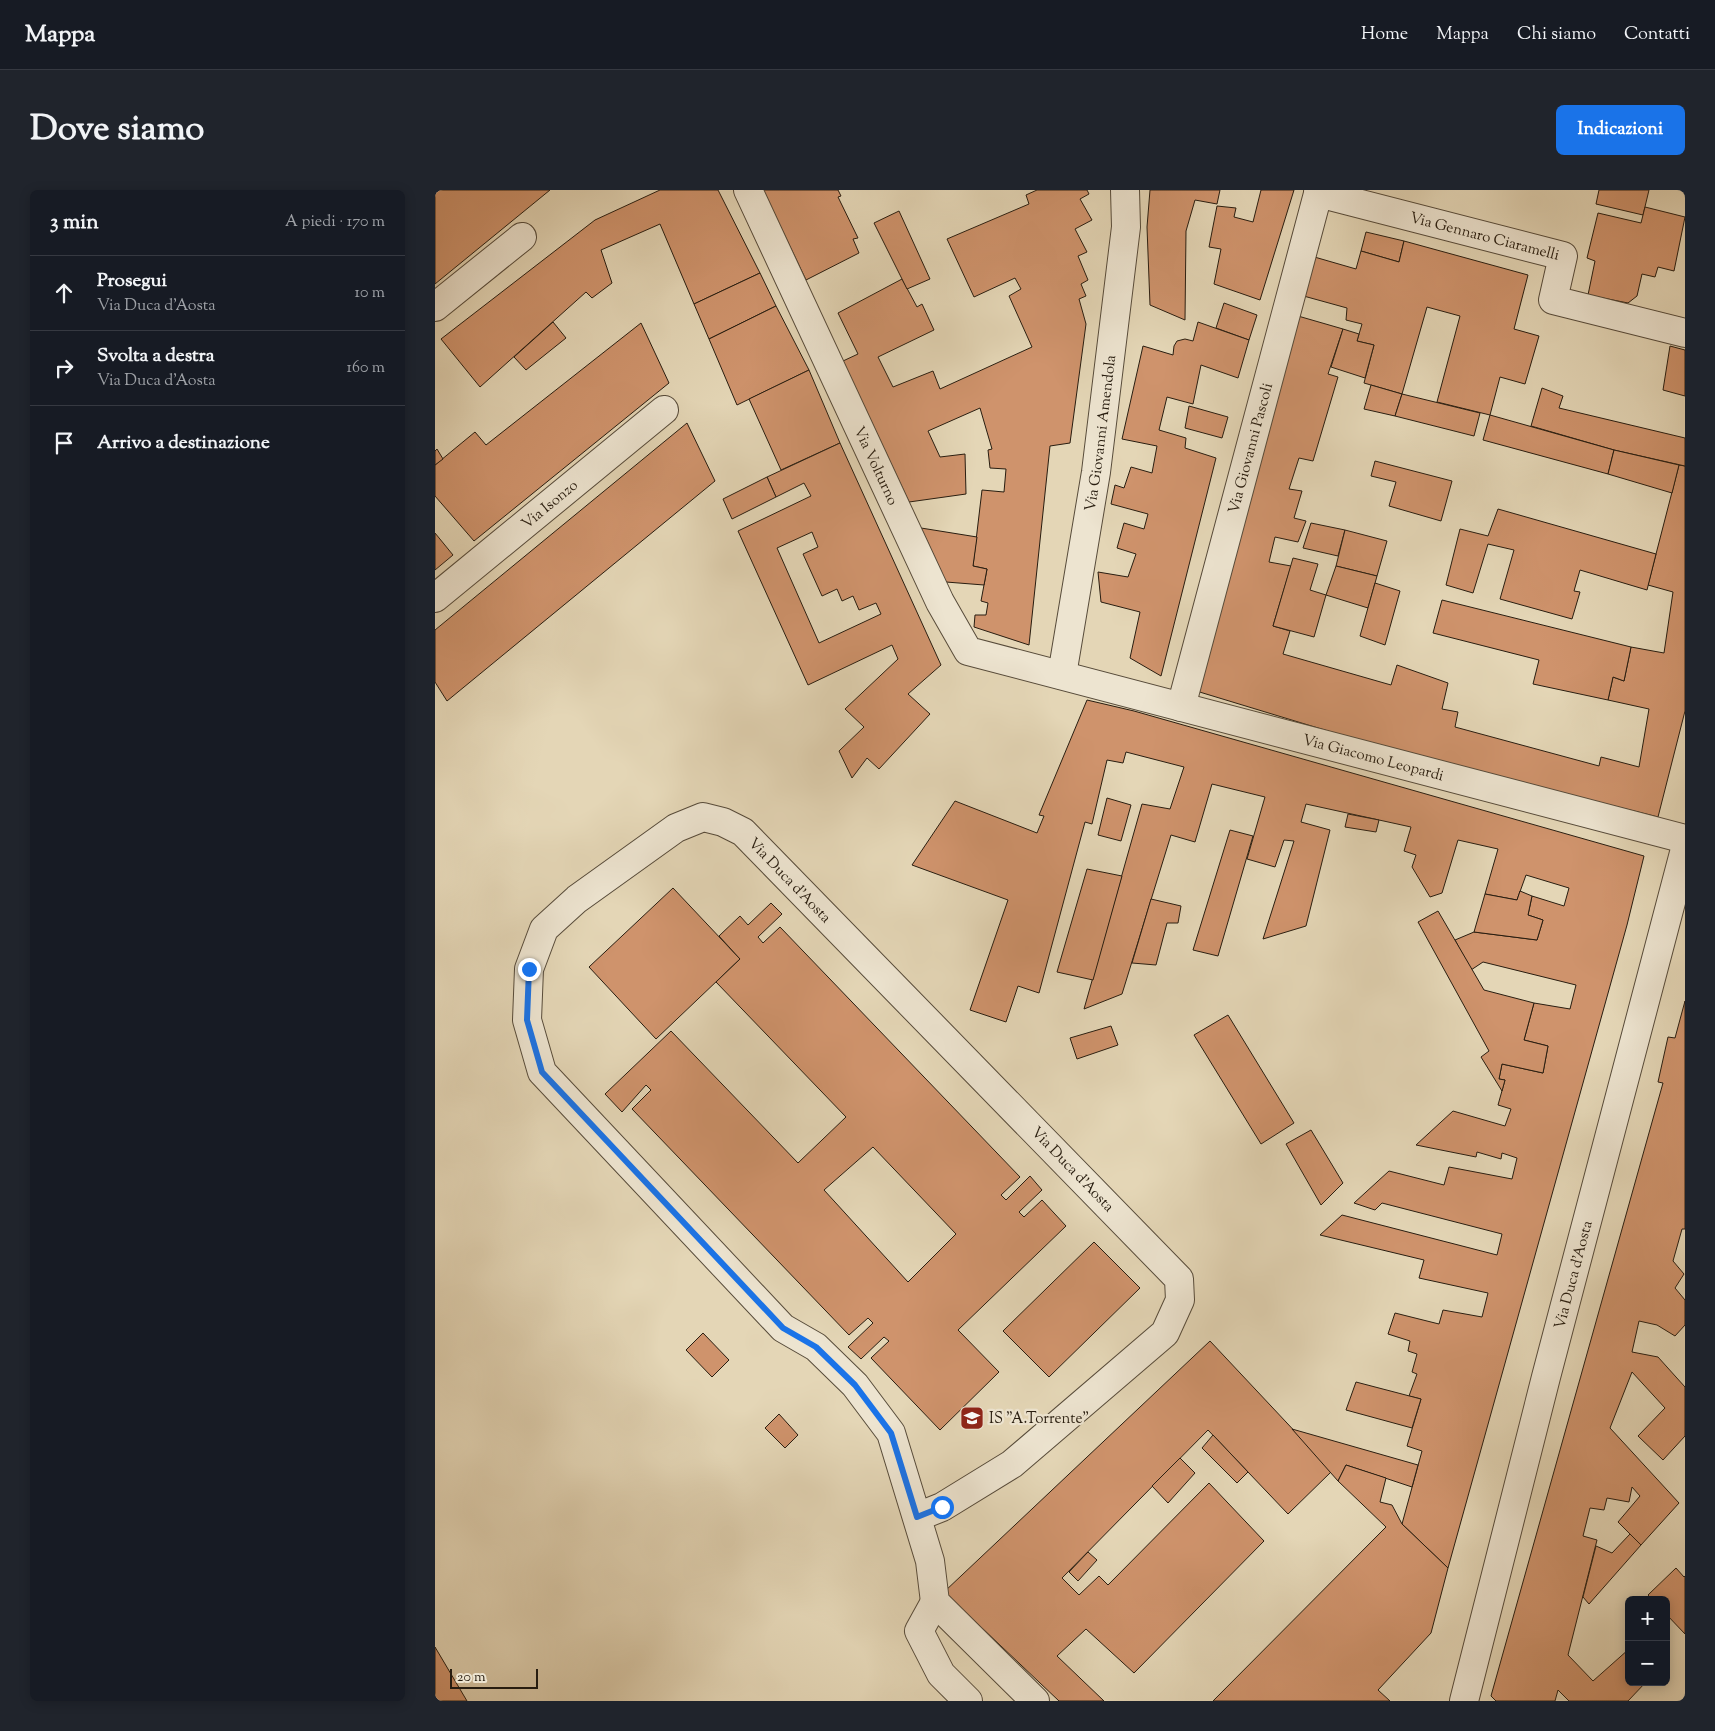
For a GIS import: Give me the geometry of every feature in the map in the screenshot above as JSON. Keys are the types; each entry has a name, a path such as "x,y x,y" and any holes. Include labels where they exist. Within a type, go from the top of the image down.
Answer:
{"street":[{"name":"Via Volturno","path":"748,190 940,602 968,651 1062,675"},
{"name":"Via Giovanni Amendola","path":"1062,675 1096,472 1126,227 1125,190"},
{"name":"Via Gennaro Ciaramelli","path":"1318,192 1563,256 1553,300 1685,333"},
{"name":"Via Giovanni Pascoli","path":"1181,707 1318,192"},
{"path":"435,307 522,237"},
{"name":"Via Isonzo","path":"435,598 664,410"},
{"name":"Via Giacomo Leopardi","path":"1062,675 1685,838"},
{"name":"Via Duca d'Aosta","path":"917,1517 942,1507 1011,1464 1165,1333 1180,1300 1179,1279 743,832 723,822 703,817 677,828 577,898 544,930 529,969 527,1020 542,1072 783,1328 816,1347 855,1385 891,1433 930,1561 935,1602"},
{"name":"Via Duca d'Aosta","path":"1464,1701 1546,1377 1685,849"},
{"path":"968,1701 941,1674 919,1632 935,1602 1035,1701"}],"building":[{"path":"435,190 550,190 435,284"},
{"path":"660,190 718,190 760,273 694,304 660,224 601,250 612,283 592,298 586,292 480,387 441,339 595,220"},
{"path":"763,190 838,190 841,196 838,197 858,238 853,239 859,253 806,280"},
{"path":"1037,190 1087,190 1089,194 1080,199 1092,220 1075,229 1087,252 1078,256 1088,280 1081,284 1086,296 1079,299 1086,324 1070,443 1050,446 1029,645 974,627 975,615 986,615 988,603 981,601 987,569 973,566 982,490 1004,492 1006,469 990,468 988,450 992,449 980,408 928,431 940,457 965,454 966,494 909,502 843,361 858,354 838,313 902,279 917,307 922,304 934,330 878,357 893,387 933,371 940,389 1032,347 1009,296 1021,289 1015,278 974,297 947,239 1029,204 1026,195"},
{"path":"1150,190 1220,190 1217,204 1195,200 1186,231 1185,320 1150,305 1147,227"},
{"path":"1261,190 1294,190 1260,300 1214,284 1221,249 1209,247 1217,206 1236,208 1234,217 1253,222"},
{"path":"1599,190 1649,190 1643,215 1596,204"},
{"path":"1645,207 1685,217 1674,271 1658,267 1655,277 1642,274 1637,296 1628,303 1588,295 1595,261 1587,258 1598,213 1641,223"},
{"path":"899,211 930,279 907,289 874,223"},
{"path":"1366,232 1404,241 1399,262 1361,251"},
{"path":"1404,241 1528,275 1514,329 1539,336 1525,384 1500,377 1490,415 1437,402 1460,316 1427,307 1402,394 1364,383 1374,345 1357,341 1362,324 1346,320 1347,308 1300,295 1311,256 1356,269 1361,251 1399,262"},
{"path":"760,273 776,306 709,339 694,304"},
{"path":"1224,303 1257,315 1249,340 1216,328"},
{"path":"776,306 809,370 737,405 709,339"},
{"path":"1298,316 1343,329 1328,374 1338,377 1313,461 1299,458 1289,489 1302,491 1294,518 1306,521 1298,542 1275,537 1269,562 1291,566 1273,626 1290,631 1283,654 1391,685 1397,665 1448,683 1442,709 1458,712 1455,727 1599,766 1601,757 1639,767 1649,709 1608,700 1613,677 1624,681 1631,647 1664,653 1673,592 1648,585 1679,465 1685,466 1685,711 1658,817 1397,752 1193,690"},
{"path":"553,322 566,338 526,370 514,357"},
{"path":"1198,322 1249,340 1238,378 1201,365 1193,404 1167,397 1159,430 1186,438 1185,448 1216,458 1161,676 1130,658 1140,612 1101,602 1098,572 1128,577 1136,554 1117,548 1124,523 1144,529 1148,514 1111,504 1115,485 1124,488 1131,467 1152,473 1157,446 1122,439 1143,346 1173,355 1174,346 1177,341 1185,339 1193,341"},
{"path":"641,323 669,383 474,541 435,496 435,465 475,432 486,445"},
{"path":"1343,329 1359,334 1357,341 1374,345 1365,378 1331,367"},
{"path":"1670,346 1685,350 1685,396 1663,390"},
{"path":"809,370 840,443 781,470 749,399"},
{"path":"1371,385 1402,394 1395,416 1364,409"},
{"path":"1542,388 1563,396 1559,408 1685,438 1685,466 1614,450 1531,426"},
{"path":"1402,394 1480,413 1474,436 1395,416"},
{"path":"1189,406 1228,417 1222,438 1185,428"},
{"path":"1490,415 1614,450 1608,474 1483,440"},
{"path":"687,423 715,481 447,701 435,682 435,630"},
{"path":"840,443 941,665 908,694 930,714 879,769 867,758 852,778 839,751 864,727 845,709 898,659 892,645 808,685 738,531 811,496 804,483 776,497 767,477","holes":["812,532 818,547 803,554 822,596 837,589 842,601 853,596 859,610 876,603 881,614 819,643 777,548"]},
{"path":"437,449 443,459 435,465 435,451"},
{"path":"1614,450 1679,465 1672,493 1608,474"},
{"path":"1375,461 1452,481 1441,521 1389,506 1396,482 1371,476"},
{"path":"767,477 776,497 732,519 723,499"},
{"path":"1498,509 1656,554 1647,590 1580,570 1574,591 1580,592 1572,619 1500,599 1514,550 1488,544 1473,593 1446,585 1460,529 1488,536"},
{"path":"1311,523 1345,530 1338,556 1303,548"},
{"path":"921,528 977,537 973,566 987,569 984,585 946,582"},
{"path":"1345,530 1387,541 1377,576 1336,566"},
{"path":"435,533 453,555 435,570"},
{"path":"1293,558 1318,564 1310,590 1326,595 1314,637 1273,626"},
{"path":"1336,566 1377,576 1368,608 1326,595"},
{"path":"1375,583 1400,591 1385,645 1360,636"},
{"path":"1442,600 1631,647 1624,681 1613,677 1608,700 1533,684 1539,660 1433,633"},
{"path":"1087,700 1134,711 1644,856 1627,925 1448,1568 1402,1524 1422,1451 1407,1446 1421,1399 1409,1396 1417,1374 1412,1372 1417,1354 1408,1351 1410,1341 1388,1334 1395,1313 1439,1324 1443,1310 1482,1317 1488,1293 1419,1278 1424,1260 1320,1235 1342,1215 1497,1255 1502,1234 1382,1203 1375,1210 1354,1203 1389,1171 1444,1185 1449,1167 1512,1179 1517,1158 1502,1153 1501,1159 1477,1152 1476,1157 1416,1145 1453,1111 1505,1126 1511,1109 1498,1105 1505,1080 1499,1079 1502,1064 1543,1073 1548,1046 1524,1040 1534,1003 1570,1009 1576,985 1483,962 1471,970 1455,940 1474,932 1537,940 1543,920 1528,915 1532,896 1564,906 1569,888 1526,875 1517,900 1485,894 1498,849 1458,840 1442,893 1430,897 1412,867 1416,855 1404,851 1411,827 1306,804 1301,822 1330,830 1306,926 1263,939 1294,841 1284,840 1275,867 1247,859 1265,797 1212,784 1195,842 1171,835 1122,994 1084,1009 1142,804 1170,809 1184,767 1126,752 1123,763 1107,760 1092,824 1085,822 1039,993 1018,986 1006,1022 970,1010 1008,900 912,865 955,801 1037,833 1044,816 1039,815"},
{"path":"1107,798 1131,805 1121,841 1098,835"},
{"path":"1348,814 1379,820 1376,832 1345,827"},
{"path":"1230,830 1253,836 1218,956 1193,950"},
{"path":"1087,869 1122,876 1093,980 1057,972"},
{"path":"673,888 740,959 656,1039 589,967"},
{"path":"1520,891 1532,896 1528,915 1543,920 1537,940 1474,932 1485,894 1517,900"},
{"path":"1151,899 1181,906 1178,923 1167,923 1156,965 1132,963"},
{"path":"771,903 782,914 758,937 763,943 780,927 1020,1177 1001,1195 1006,1200 1030,1176 1042,1190 1019,1212 1024,1217 1042,1200 1066,1226 958,1330 999,1372 940,1430 871,1358 889,1341 884,1337 861,1359 848,1347 873,1323 868,1318 849,1335 632,1109 651,1090 646,1085 622,1112 605,1094 671,1031 798,1163 846,1117 716,982 740,959 719,936 740,916 748,925","holes":["873,1147 956,1234 908,1282 824,1190"]},
{"path":"1438,911 1484,990 1534,1003 1524,1040 1548,1046 1543,1073 1502,1064 1499,1079 1505,1080 1502,1091 1481,1057 1489,1051 1418,922"},
{"path":"1685,1001 1685,1229 1682,1229 1673,1261 1684,1274 1675,1288 1685,1300 1685,1325 1675,1336 1657,1325 1639,1321 1632,1352 1658,1357 1685,1387 1685,1436 1663,1460 1638,1436 1665,1408 1632,1372 1610,1428 1679,1503 1641,1545 1618,1522 1640,1496 1632,1487 1629,1502 1607,1498 1604,1510 1590,1508 1583,1536 1597,1540 1568,1655 1593,1681 1625,1653 1625,1686 1642,1686 1628,1701 1569,1701 1558,1690 1555,1701 1496,1701 1491,1696 1663,1083 1658,1082 1668,1037 1675,1038"},
{"path":"1228,1015 1294,1123 1261,1144 1194,1035"},
{"path":"1111,1026 1118,1045 1077,1059 1070,1038"},
{"path":"1311,1130 1343,1183 1321,1205 1286,1144"},
{"path":"1094,1242 1140,1288 1049,1377 1003,1331"},
{"path":"703,1333 729,1360 712,1377 686,1350"},
{"path":"1210,1341 1332,1471 1288,1514 1208,1430 1062,1578 1079,1595 1099,1576 1108,1585 1209,1483 1264,1541 1134,1673 1086,1629 1057,1656 1104,1701 1059,1701 944,1592"},
{"path":"1356,1382 1421,1399 1412,1428 1346,1410"},
{"path":"779,1414 798,1435 785,1448 765,1428"},
{"path":"1292,1429 1418,1465 1412,1487 1346,1465 1338,1481"},
{"path":"1213,1435 1248,1472 1237,1483 1202,1448"},
{"path":"1180,1458 1195,1473 1168,1503 1152,1486"},
{"path":"1346,1465 1386,1478 1380,1502 1392,1505 1402,1524 1448,1568 1431,1633 1378,1690 1390,1701 1213,1701 1386,1527 1338,1481"},
{"path":"1630,1534 1641,1545 1589,1604 1583,1597 1596,1546 1612,1553"},
{"path":"1088,1552 1097,1560 1078,1581 1069,1572"},
{"path":"1676,1568 1685,1576 1685,1634 1670,1618 1670,1596 1648,1595"},
{"path":"435,1647 467,1701 435,1701"}],"place":[{"name":"IS \"A.Torrente\"","path":"972,1418"}],"route":[{"path":"529,969 527,1020 542,1072 783,1328 816,1347 855,1385 891,1433 917,1517 942,1507"}]}
